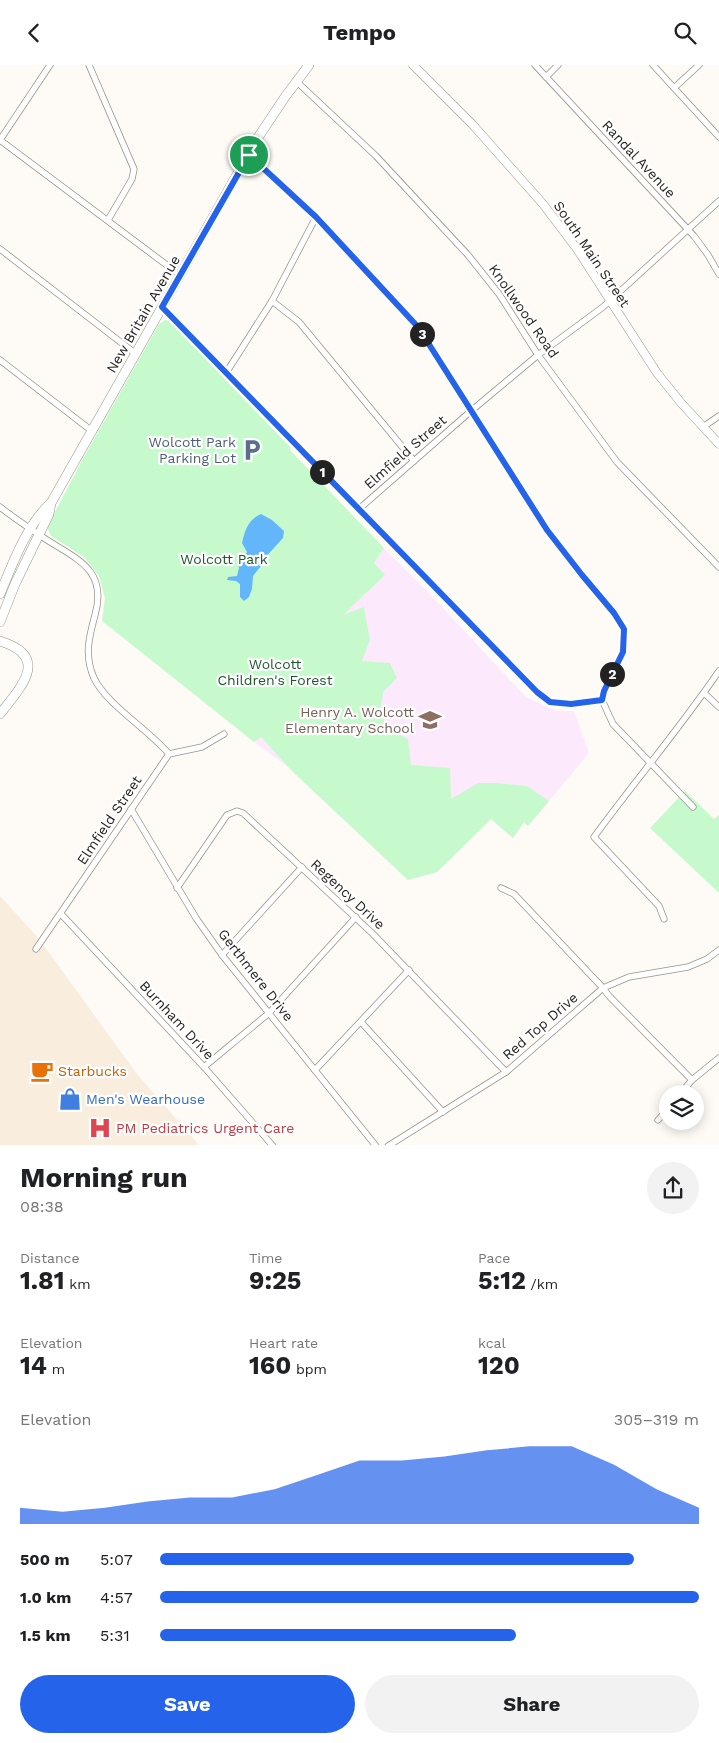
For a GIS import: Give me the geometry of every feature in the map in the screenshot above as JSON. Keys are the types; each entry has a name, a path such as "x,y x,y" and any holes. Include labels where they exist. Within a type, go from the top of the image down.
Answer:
{"main road":[{"name":"New Britain Avenue","path":"0,622 42,511 51,503 249,155 296,81 309,65"},
{"name":"New Britain Avenue","path":"0,594 17,555 35,532"},
{"path":"0,641 20,650 25,657 28,668 26,680 0,714"}],"street":[{"path":"50,65 0,140 180,275"},
{"path":"89,65 134,169 132,179 108,220"},
{"name":"South Main Street","path":"413,65 473,125 539,199 572,241 657,373 719,444"},
{"name":"Randal Avenue","path":"535,65 688,230 708,255 719,274"},
{"path":"546,77 558,65"},
{"path":"653,65 719,137"},
{"path":"674,88 699,65"},
{"name":"Knollwood Road","path":"296,81 364,144 449,233 499,294 538,355 617,462 719,567"},
{"path":"249,155 316,217 418,327 547,530 614,613 624,629 623,652 604,691 602,700 614,724 693,807"},
{"name":"Elmfield Street","path":"360,509 538,355 611,301 719,201"},
{"path":"226,373 272,301 316,217"},
{"path":"0,249 136,354"},
{"path":"272,301 299,322 414,461"},
{"path":"162,307 537,692 550,702 571,704 602,700"},
{"path":"0,360 92,431"},
{"path":"703,427 719,416"},
{"path":"0,507 78,559 93,575 98,587 98,601 87,647 94,678 103,692 169,754 202,747 224,734"},
{"path":"664,919 659,906 594,837 719,671"},
{"path":"704,693 719,707"},
{"name":"Elmfield Street","path":"36,949 169,754"},
{"name":"Gerthmere Drive","path":"131,809 196,918 222,955 376,1145"},
{"name":"Regency Drive","path":"177,887 227,815 237,811 243,813 356,917 506,1072"},
{"path":"222,955 302,867"},
{"path":"501,888 514,894 609,996 692,1080"},
{"name":"Burnham Drive","path":"61,914 204,1067 273,1145"},
{"path":"204,1067 269,1013 356,917"},
{"name":"Red Top Drive","path":"388,1145 506,1072 603,988 629,977 688,967 707,959 719,950"},
{"path":"315,1070 409,970"},
{"path":"361,1022 443,1112"},
{"path":"688,1085 719,1058"}],"shaded area":[{"name":"Henry A. Wolcott Elementary School","path":"384,548 428,592 525,696 558,711 574,711 589,753 528,826 524,822 513,838 491,819 437,872 408,880 288,767 254,742 305,703 329,633"},
{"path":"0,896 39,939 137,1074 199,1145 0,1145"}],"green space":[{"name":"Wolcott Park","path":"165,320 169,321 291,448 290,450 384,548 374,563 385,575 343,615 364,607 370,640 362,661 390,663 397,678 383,692 380,712 387,726 408,739 411,765 450,768 451,799 478,783 496,783 527,786 549,801 528,826 524,822 513,838 491,819 437,872 408,880 293,772 261,737 254,742 102,621 105,598 99,576 84,557 51,536 47,527 85,455 159,324"},
{"path":"685,791 714,819 719,815 719,893 650,828"}],"water":[{"path":"261,514 272,520 284,531 283,538 263,560 253,576 252,589 249,597 244,601 240,597 240,584 236,581 227,580 228,577 237,576 238,565 247,552 242,543 246,530 250,522"}],"place":[{"name":"Wolcott Park Parking Lot","path":"252,450"},
{"name":"Henry A. Wolcott Elementary School","path":"430,720"},
{"name":"Starbucks","path":"42,1071"},
{"name":"Men's Wearhouse","path":"70,1099"},
{"name":"PM Pediatrics Urgent Care","path":"100,1128"}],"route":[{"path":"249,155 316,217 418,327 547,530 614,613 624,629 623,652 604,691 602,700 571,704 550,702 537,692 162,307 249,155"}],"park label":[{"name":"Wolcott Children's Forest","path":"275,672"}]}
